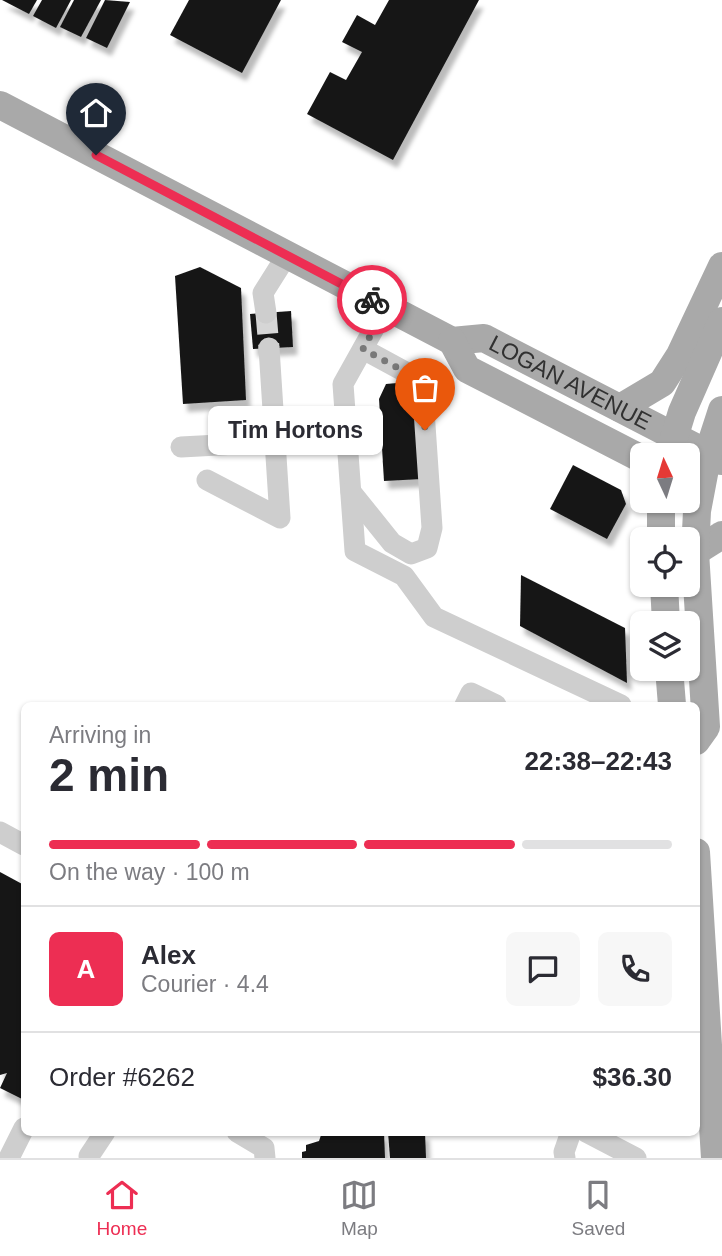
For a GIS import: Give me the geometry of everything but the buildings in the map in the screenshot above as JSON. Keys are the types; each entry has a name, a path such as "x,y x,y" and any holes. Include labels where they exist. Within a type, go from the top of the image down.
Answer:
{"main road":[{"path":"0,105 452,341"},
{"path":"620,408 662,383 680,355 722,266"},
{"path":"672,443 722,321"},
{"name":"LOGAN AVENUE","path":"630,453 467,369 452,341 484,338 620,408 667,443"},
{"path":"698,527 703,490 715,457 722,410"},
{"path":"700,549 722,535"},
{"path":"698,597 706,727 700,735"},
{"path":"670,681 671,702"},
{"path":"700,975 701,1006 715,1048 715,1158"}],"street":[{"path":"266,313 263,293 287,255"},
{"path":"386,307 343,384 355,551 404,576 434,617 615,702"},
{"path":"207,480 280,518 269,348"},
{"path":"351,492 391,543 411,554 427,548 432,528 422,381 363,349"},
{"path":"180,447 275,442"},
{"path":"466,702 471,692 490,702"},
{"path":"0,832 21,838"},
{"path":"9,1158 21,1134"},
{"path":"89,1156 102,1136"},
{"path":"244,1136 264,1148 265,1158"},
{"path":"565,1158 570,1136"},
{"path":"594,1136 636,1158"}],"tunnel":[{"path":"266,313 269,348"}],"way so far":[{"path":"372,300 386,307 363,349 422,381 425,430"}],"place":[{"name":"Tim Hortons","path":"425,430"}],"route":[{"path":"96,155 372,300"}]}
